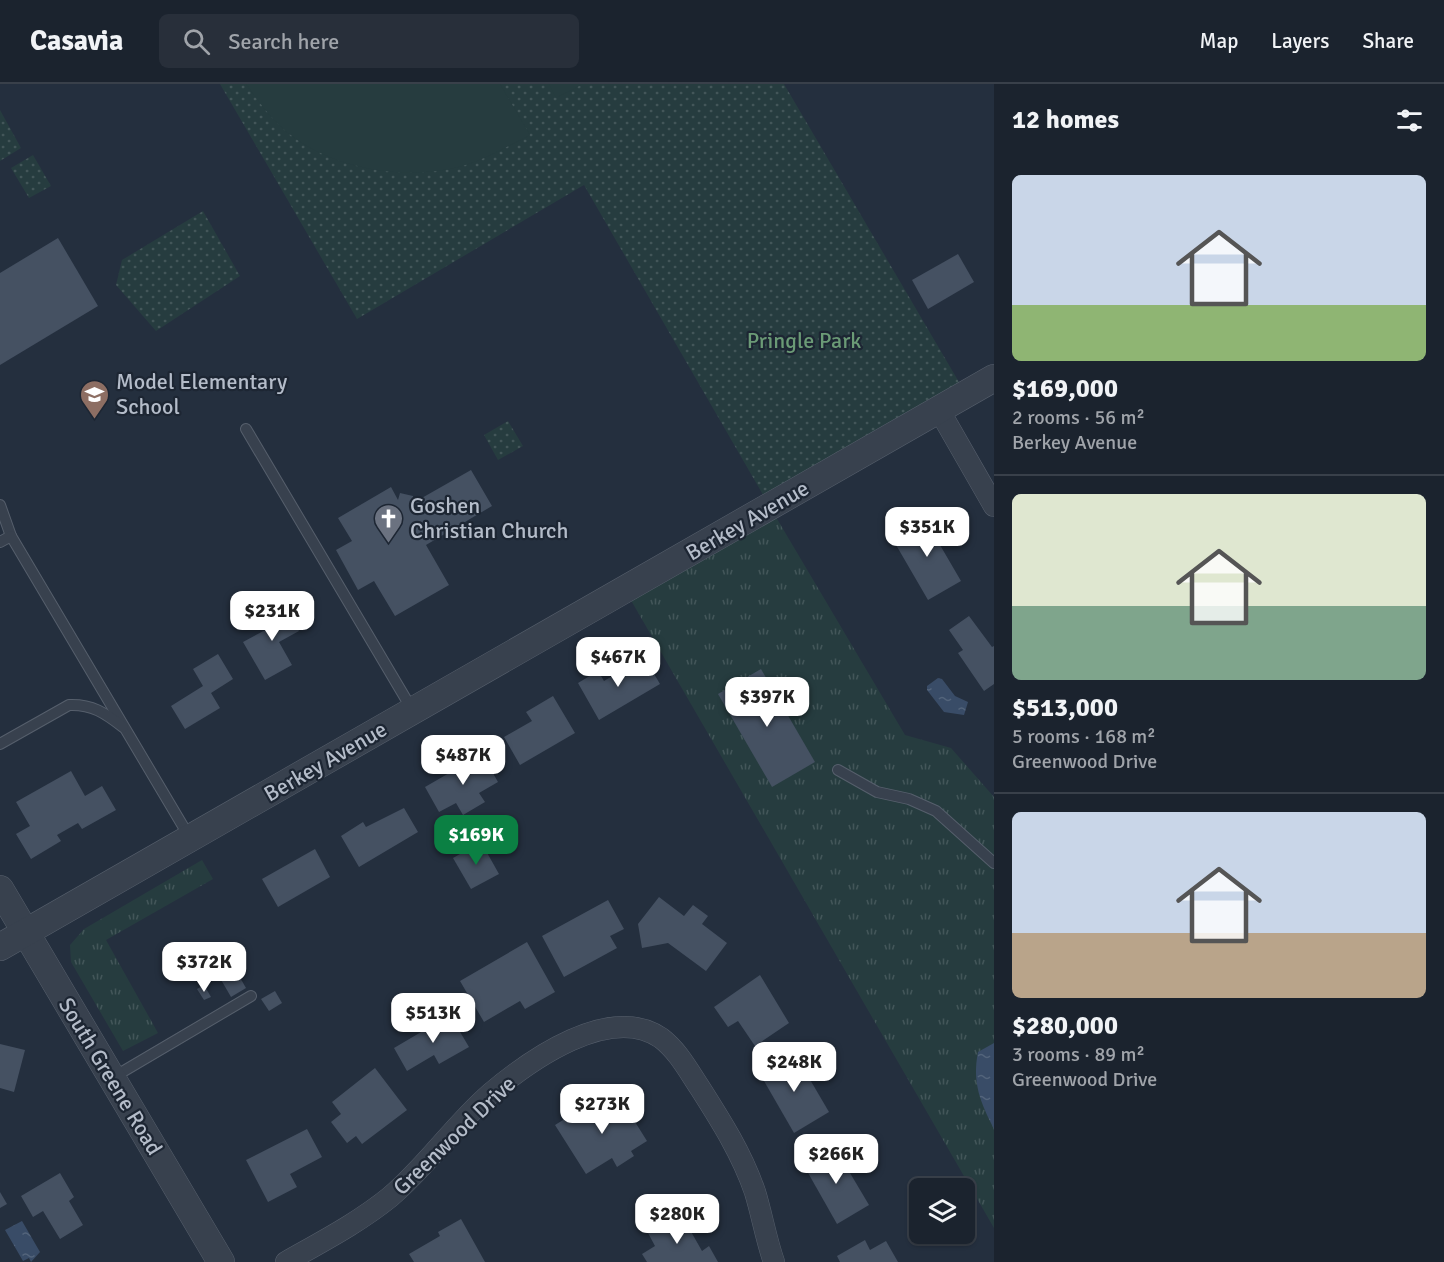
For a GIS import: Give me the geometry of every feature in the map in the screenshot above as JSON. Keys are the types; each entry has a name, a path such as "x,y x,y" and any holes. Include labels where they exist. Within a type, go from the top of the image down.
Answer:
{"street":[{"name":"Berkey Avenue","path":"0,947 994,378"},
{"path":"939,410 994,506"},
{"name":"South Greene Road","path":"0,890 221,1262"},
{"name":"Greenwood Drive","path":"286,1262 347,1227 391,1196 491,1094 521,1071 582,1035 611,1026 640,1027 660,1038 678,1054 727,1131 744,1163 774,1262"}],"lane":[{"path":"246,429 413,711"},
{"path":"0,505 11,536 190,838"},
{"path":"0,542 11,536"},
{"path":"0,744 58,709 69,705 82,705 102,711 125,729"},
{"path":"838,770 877,792 909,799 936,811 994,863"},
{"path":"112,1078 251,996"}],"green space":[{"name":"Pringle Park","path":"220,84 784,84 966,394 770,507 584,185 357,319"},
{"path":"246,84 500,84 530,135 481,159 450,169 408,173 365,168 324,155 288,133 271,116"},
{"path":"549,84 583,84 556,98"},
{"path":"0,110 21,148 0,161"},
{"path":"33,155 51,186 29,198 11,168"},
{"path":"203,211 240,276 156,331 116,285 122,260"},
{"path":"508,421 523,446 498,460 484,435"},
{"path":"770,507 905,735 951,748 994,797 994,1228 975,1195 975,1178 965,1178 625,590"},
{"path":"202,860 213,879 106,940 158,1033 123,1051 71,962 70,945 84,929"}],"water":[{"path":"938,678 942,679 955,696 968,702 964,715 944,712 927,690 927,686"},
{"path":"994,1043 994,1129 978,1092 976,1063 978,1052"},
{"path":"22,1221 40,1252 31,1262 29,1258 23,1261 5,1230"}],"building":[{"path":"58,238 98,306 0,365 0,273"},
{"path":"958,254 974,282 928,309 912,280"},
{"name":"Goshen Christian Church","path":"471,470 492,506 426,545 449,585 395,616 374,581 358,590 336,550 352,541 338,518 391,487 398,500 400,493 413,496 413,503"},
{"path":"930,516 945,542 940,545 961,581 928,600 892,538"},
{"path":"272,601 279,613 286,609 299,631 279,642 292,665 265,680 243,642 269,628 258,609"},
{"path":"969,616 992,647 994,646 994,684 984,691 958,653 963,650 949,630"},
{"path":"218,654 233,679 211,693 220,708 185,729 171,706 203,686 193,669"},
{"path":"644,657 660,684 599,720 578,683 598,671 604,681"},
{"path":"761,669 815,762 772,787 718,694"},
{"path":"553,696 575,733 520,765 504,737 532,721 526,712"},
{"path":"482,754 498,782 479,793 485,802 463,815 456,803 439,812 425,787"},
{"path":"71,771 85,796 102,786 116,810 82,829 78,823 57,835 61,841 31,859 16,834 30,826 16,802"},
{"path":"404,808 418,832 359,867 341,836 363,822 366,827"},
{"path":"481,842 499,874 471,889 453,858"},
{"path":"315,849 330,877 278,907 262,879"},
{"path":"659,897 684,916 693,905 708,916 702,924 727,943 706,971 668,943 642,948 638,924"},
{"path":"608,900 624,929 610,936 617,948 564,977 542,936"},
{"path":"527,942 555,992 525,1009 520,1001 484,1022 460,981"},
{"path":"220,943 246,988 231,997 205,952"},
{"path":"192,965 198,978 192,981 185,969"},
{"path":"760,975 789,1023 755,1046 738,1021 728,1027 714,1007"},
{"path":"204,985 211,997 204,1000 197,989"},
{"path":"275,991 282,1003 269,1011 261,999"},
{"path":"450,1015 469,1047 439,1064 434,1055 407,1071 394,1048"},
{"path":"0,1044 25,1050 14,1092 0,1088"},
{"path":"795,1054 829,1112 794,1133 760,1074"},
{"path":"375,1068 407,1110 362,1144 356,1136 347,1143 331,1122 341,1114 332,1102"},
{"path":"620,1098 647,1141 631,1151 634,1156 617,1167 612,1158 586,1174 555,1125 589,1104 595,1114"},
{"path":"307,1129 322,1157 290,1174 297,1187 268,1202 246,1160"},
{"path":"834,1146 869,1205 837,1224 803,1164"},
{"path":"60,1173 74,1197 69,1201 83,1225 60,1239 43,1211 33,1217 21,1196"},
{"path":"0,1192 7,1204 0,1208"},
{"path":"681,1214 702,1251 709,1246 718,1262 647,1262 642,1254 655,1246 648,1233"},
{"path":"461,1219 485,1262 414,1262 409,1254 440,1236 438,1232"},
{"path":"865,1240 870,1250 886,1241 898,1262 840,1262 837,1256"}],"place":[{"name":"Model Elementary School","path":"95,420"},
{"name":"Goshen Christian Church","path":"389,544"}]}
